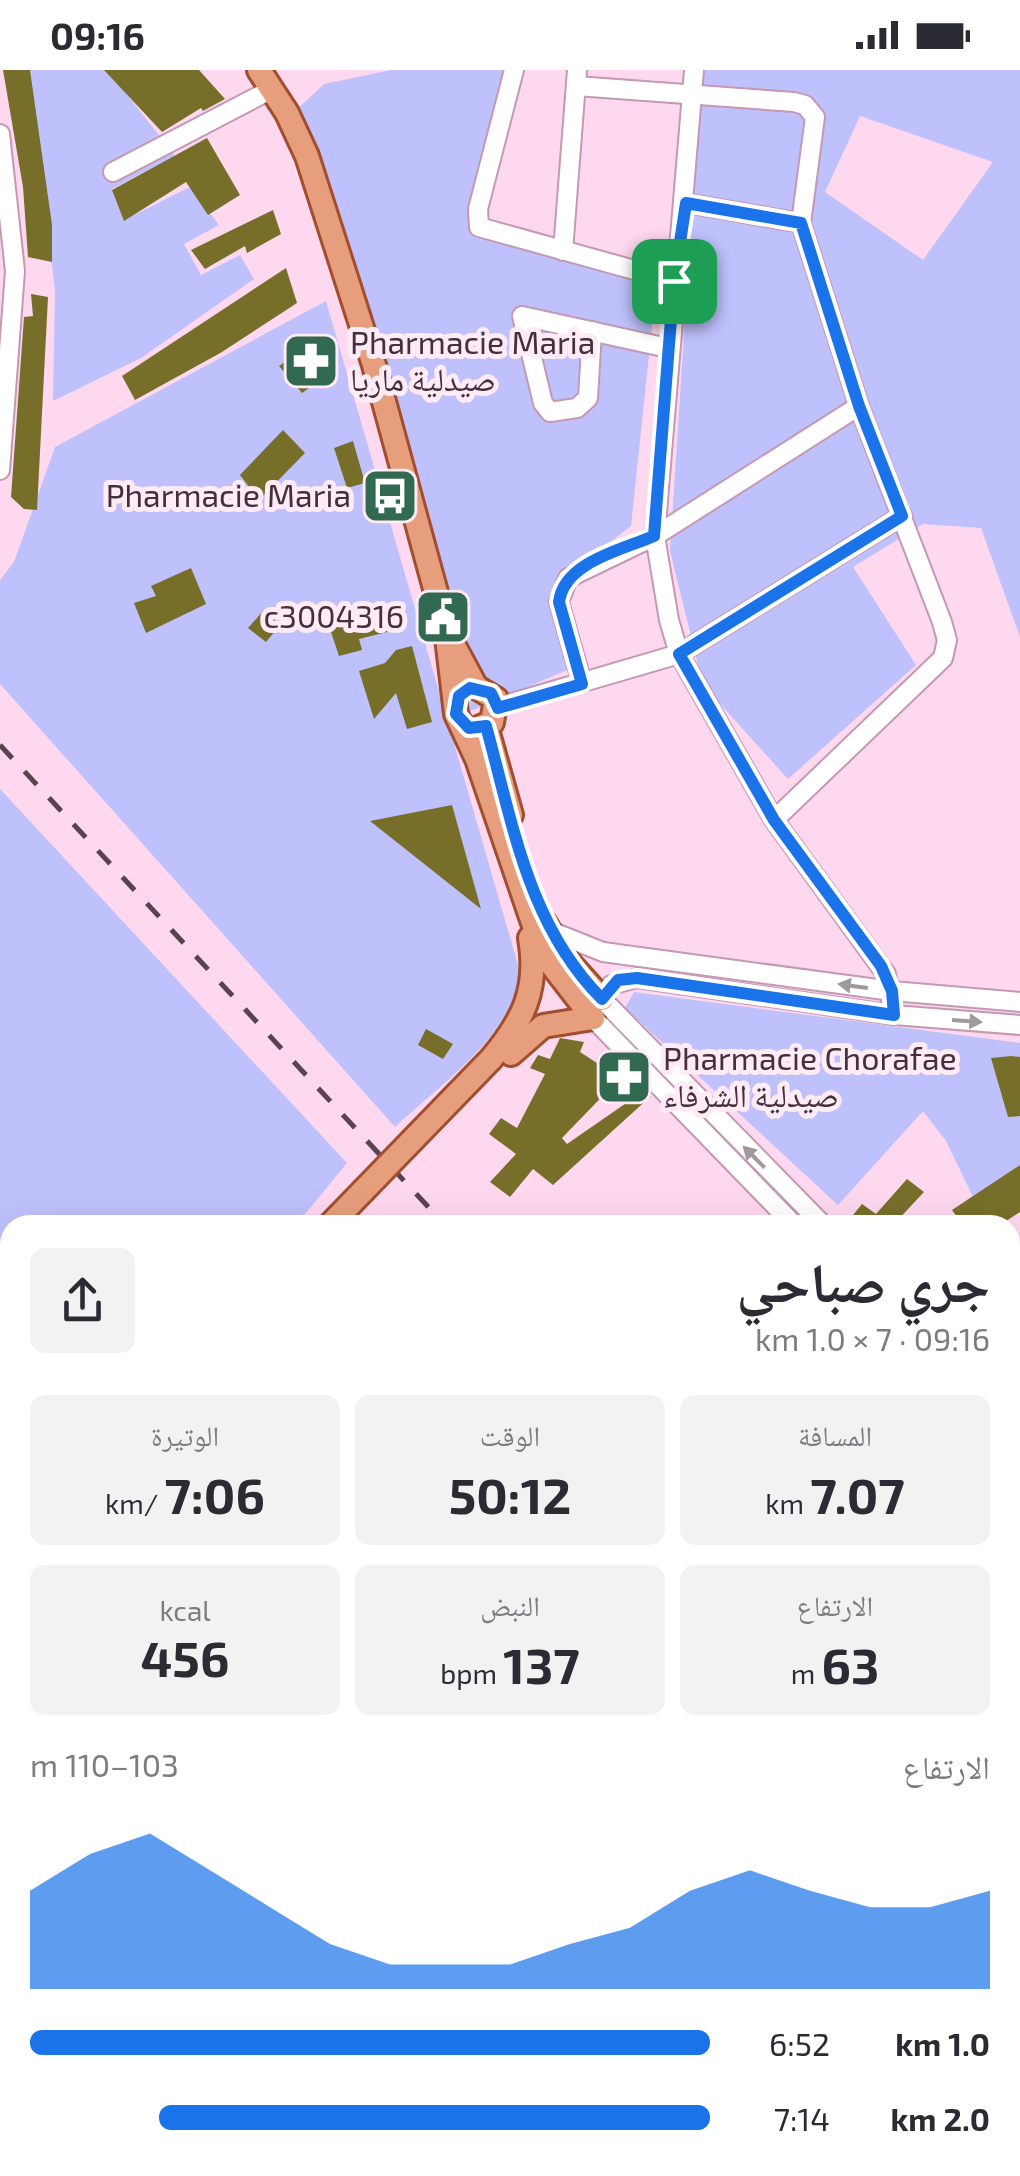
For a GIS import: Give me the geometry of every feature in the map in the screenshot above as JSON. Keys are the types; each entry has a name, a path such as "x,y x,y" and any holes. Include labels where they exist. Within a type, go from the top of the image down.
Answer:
{"main road":[{"path":"265,79 307,156 374,364 446,629 456,714 483,720"},
{"path":"446,629 476,686 491,693 483,720 533,957 531,993 520,1021 495,1063"},
{"path":"456,702 464,691 476,686"},
{"path":"483,720 548,930 598,1009"},
{"path":"521,896 550,966 598,1009"},
{"path":"343,1215 368,1196 495,1063 535,1030 598,1009"},
{"path":"356,1215 368,1196"}],"street":[{"path":"514,70 478,224 486,233 674,281"},
{"path":"694,70 686,203 674,281 654,536 679,654 774,820 881,966 892,991 894,1015"},
{"path":"564,252 576,78 794,102 812,111 816,127 801,223 859,406 947,640 943,658 774,820"},
{"path":"113,172 265,79"},
{"path":"0,134 8,270 0,470"},
{"path":"686,203 801,223"},
{"path":"592,331 588,398 576,408 550,412 543,403 522,316 592,331 668,348"},
{"path":"582,684 559,602 562,588 584,567 654,536 859,406"},
{"path":"483,720 679,654 902,516"},
{"path":"548,930 574,944 616,954 892,991 1020,1002"},
{"path":"598,1009 618,980 616,954"},
{"path":"618,980 637,978 894,1015 1020,1025"},
{"path":"598,1009 785,1215"},
{"path":"598,1009 814,1215"}],"shaded area":[{"path":"30,70 108,70 175,156 112,189 124,220 190,187 219,225 184,244 201,275 240,255 254,279 141,358 53,401 55,291"},
{"path":"391,70 515,70 476,221 658,270 631,526 556,584 577,666 468,712 292,114 324,84"},
{"path":"701,70 1020,70 1020,637 981,528 923,524 853,567 916,665 788,779 703,685 670,551","holes":["860,116 993,162 923,260 825,192"]},
{"path":"326,301 521,975 502,1020 487,1040 395,1127 0,684 0,580 14,562 55,447"},
{"path":"0,789 347,1163 304,1215 0,1215"},
{"path":"634,992 1020,1043 1020,1165 973,1197 946,1141 923,1111 838,1205 625,1008"}],"building":[{"path":"3,70 30,70 52,225 52,262 28,257 23,187"},
{"path":"104,70 199,70 225,99 203,111 201,108 162,132"},
{"path":"207,138 240,195 208,215 186,182 124,221 112,190"},
{"path":"273,210 281,234 247,253 245,246 205,269 191,250"},
{"path":"286,268 297,303 222,352 135,400 122,376"},
{"path":"31,294 48,297 37,510 24,509 11,497 24,317 33,316"},
{"path":"316,340 324,351 319,356 331,373 302,393 279,366"},
{"path":"283,430 305,453 259,500 240,475"},
{"path":"353,441 365,483 347,488 334,448"},
{"path":"191,568 206,604 146,633 134,603 156,596 151,586"},
{"path":"263,611 281,624 266,642 248,628"},
{"path":"383,612 387,632 359,639 362,650 339,656 329,626"},
{"path":"412,646 432,722 407,729 396,693 374,719 359,671 385,663 396,650"},
{"path":"452,805 481,909 370,821"},
{"path":"426,1029 453,1044 443,1059 418,1045"},
{"path":"560,1038 584,1042 580,1052 620,1078 562,1138 567,1144 645,1090 651,1096 553,1185 533,1169 510,1197 490,1182 516,1154 489,1134 501,1118 517,1128 545,1074 530,1068 538,1055 550,1059"},
{"path":"1020,1057 1020,1116 1008,1117 991,1058"},
{"path":"1020,1165 1020,1212 956,1215 952,1210"},
{"path":"907,1179 924,1192 902,1215 853,1215 862,1204 876,1214"}],"railway":[{"path":"0,745 436,1215"}],"place":[{"name":"Pharmacie Maria صيدلية ماريا","path":"311,361"},
{"name":"Pharmacie Maria","path":"390,496"},
{"name":"c3004316","path":"443,617"},
{"name":"Pharmacie Chorafae صيدلية الشرفاء","path":"624,1077"}],"route":[{"path":"686,203 801,223 859,406 902,516 679,654 774,820 881,966 890,982 894,1015 637,978 618,980 602,999 566,959 538,907 486,726 469,728 456,714 459,696 476,686 491,693 498,708 582,684 560,594 568,578 584,567 654,536 674,281 686,203"}]}
